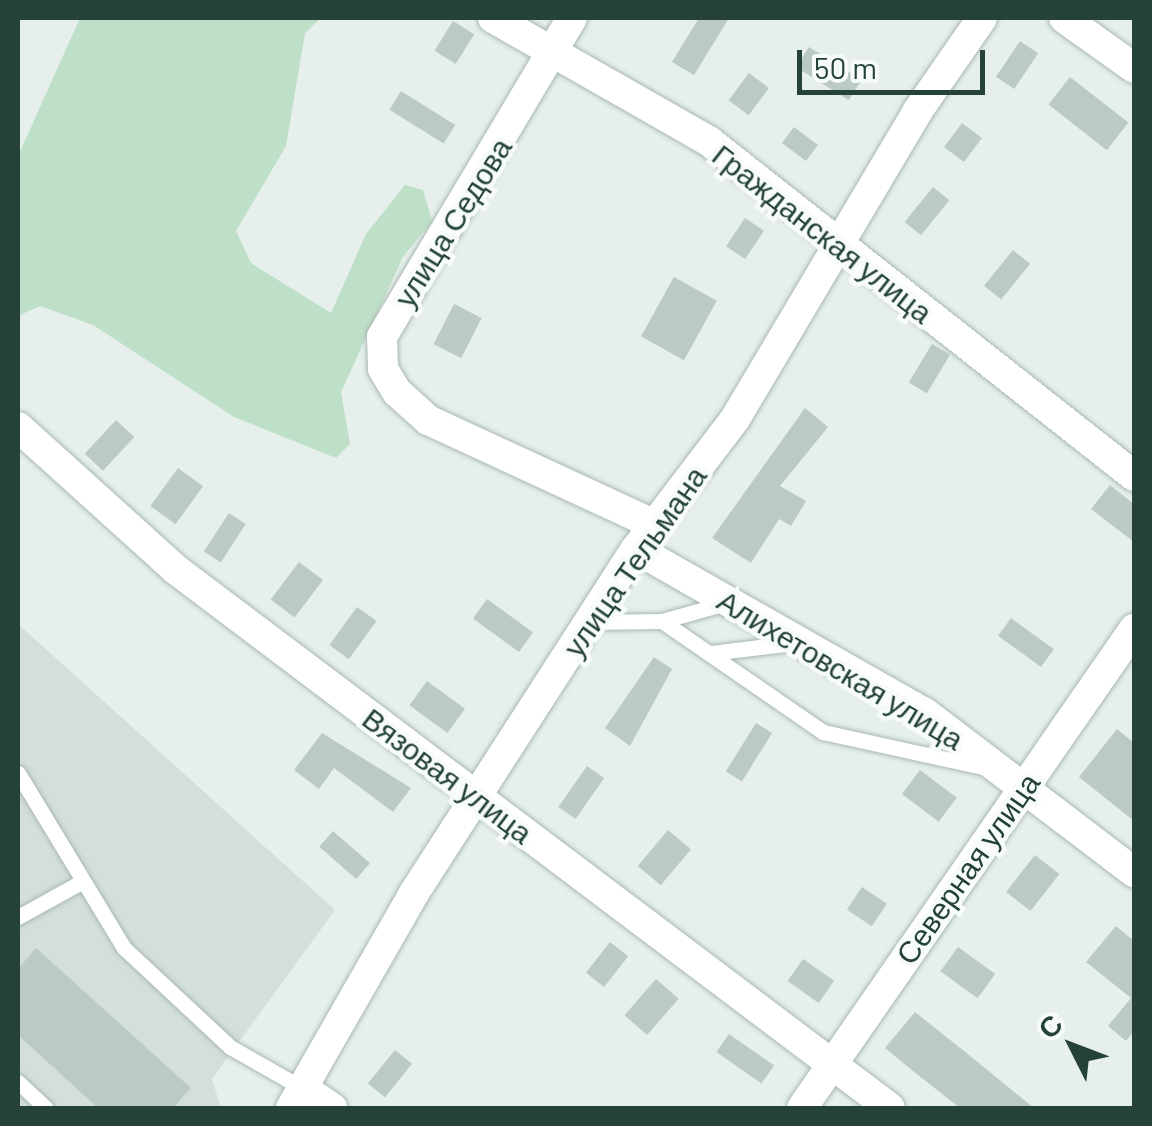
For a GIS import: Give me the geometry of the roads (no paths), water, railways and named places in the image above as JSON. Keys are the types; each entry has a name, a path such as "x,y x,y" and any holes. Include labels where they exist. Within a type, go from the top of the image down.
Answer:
{"street":[{"name":"Гражданская улица","path":"493,18 710,142 1134,476"},
{"name":"улица Седова","path":"572,18 555,54 382,336 383,369 397,392 428,420 655,525"},
{"name":"улица Тельмана","path":"297,1098 476,796 636,550 735,419 982,18"},
{"path":"1064,18 1134,68"},
{"name":"Вязовая улица","path":"18,426 175,569 890,1108"},
{"name":"Алихетовская улица","path":"636,550 925,713 1134,872"},
{"name":"Северная улица","path":"802,1108 1014,778 1134,629"},
{"path":"297,1098 332,1108"}],"lane":[{"path":"960,18 961,49"},
{"path":"589,622 662,621 731,602"},
{"path":"662,621 822,732 1014,778"},
{"path":"711,653 803,642"},
{"path":"18,773 124,948 230,1047 297,1098"},
{"path":"18,917 83,881"},
{"path":"18,1082 46,1108"}]}
